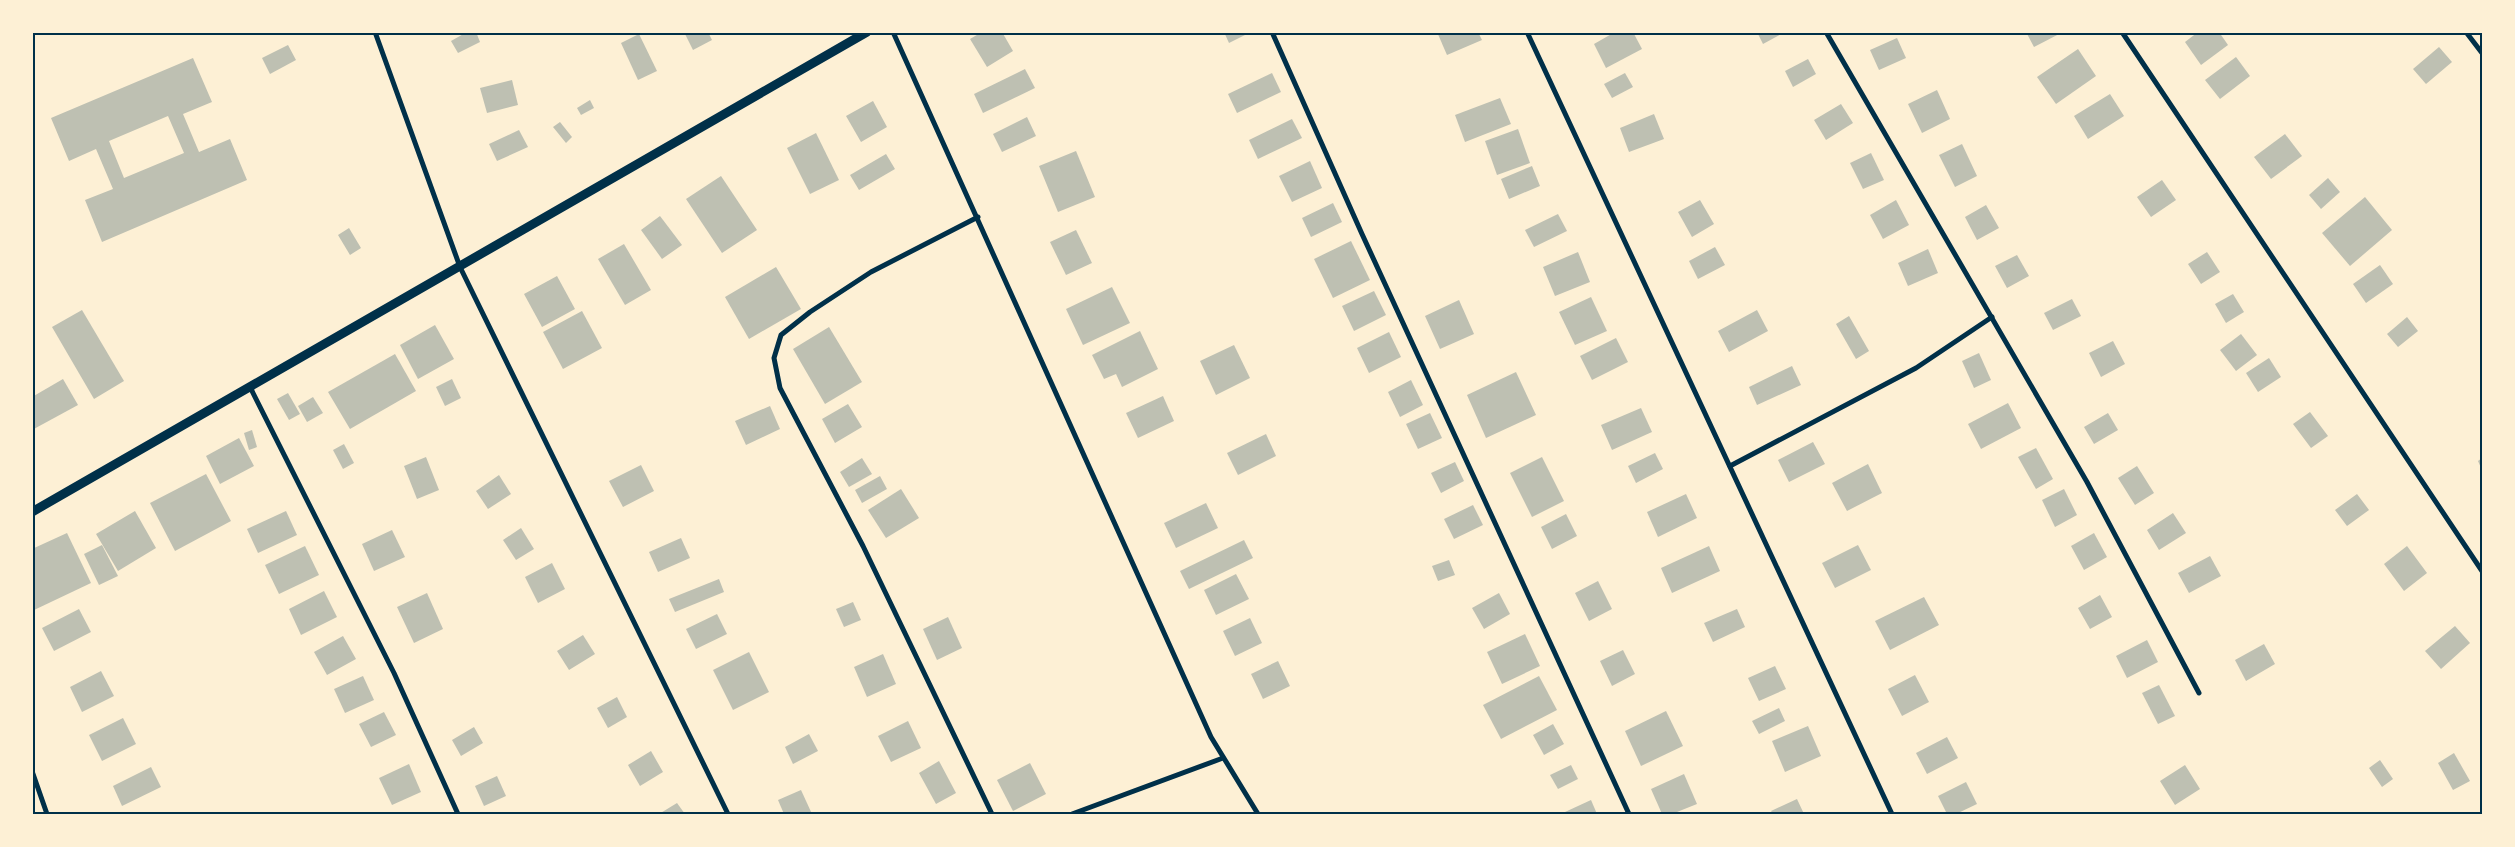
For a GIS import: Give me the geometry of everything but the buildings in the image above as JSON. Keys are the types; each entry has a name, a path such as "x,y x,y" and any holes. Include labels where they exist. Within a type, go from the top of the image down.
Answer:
{"street":[{"path":"376,32 460,267 728,814"},
{"path":"32,512 867,32"},
{"path":"893,32 1211,737 1258,814"},
{"path":"1272,32 1362,234 1628,814"},
{"path":"1527,32 1892,814"},
{"path":"1826,32 2087,482 2199,693"},
{"path":"2122,32 2482,571"},
{"path":"2466,32 2482,54"},
{"path":"978,217 871,272 810,312 781,335 774,358 780,388 863,546 992,814"},
{"path":"1730,466 1916,368 1992,318"},
{"path":"250,388 394,673 458,814"},
{"path":"1072,814 1223,758"},
{"path":"32,771 47,814"}]}
